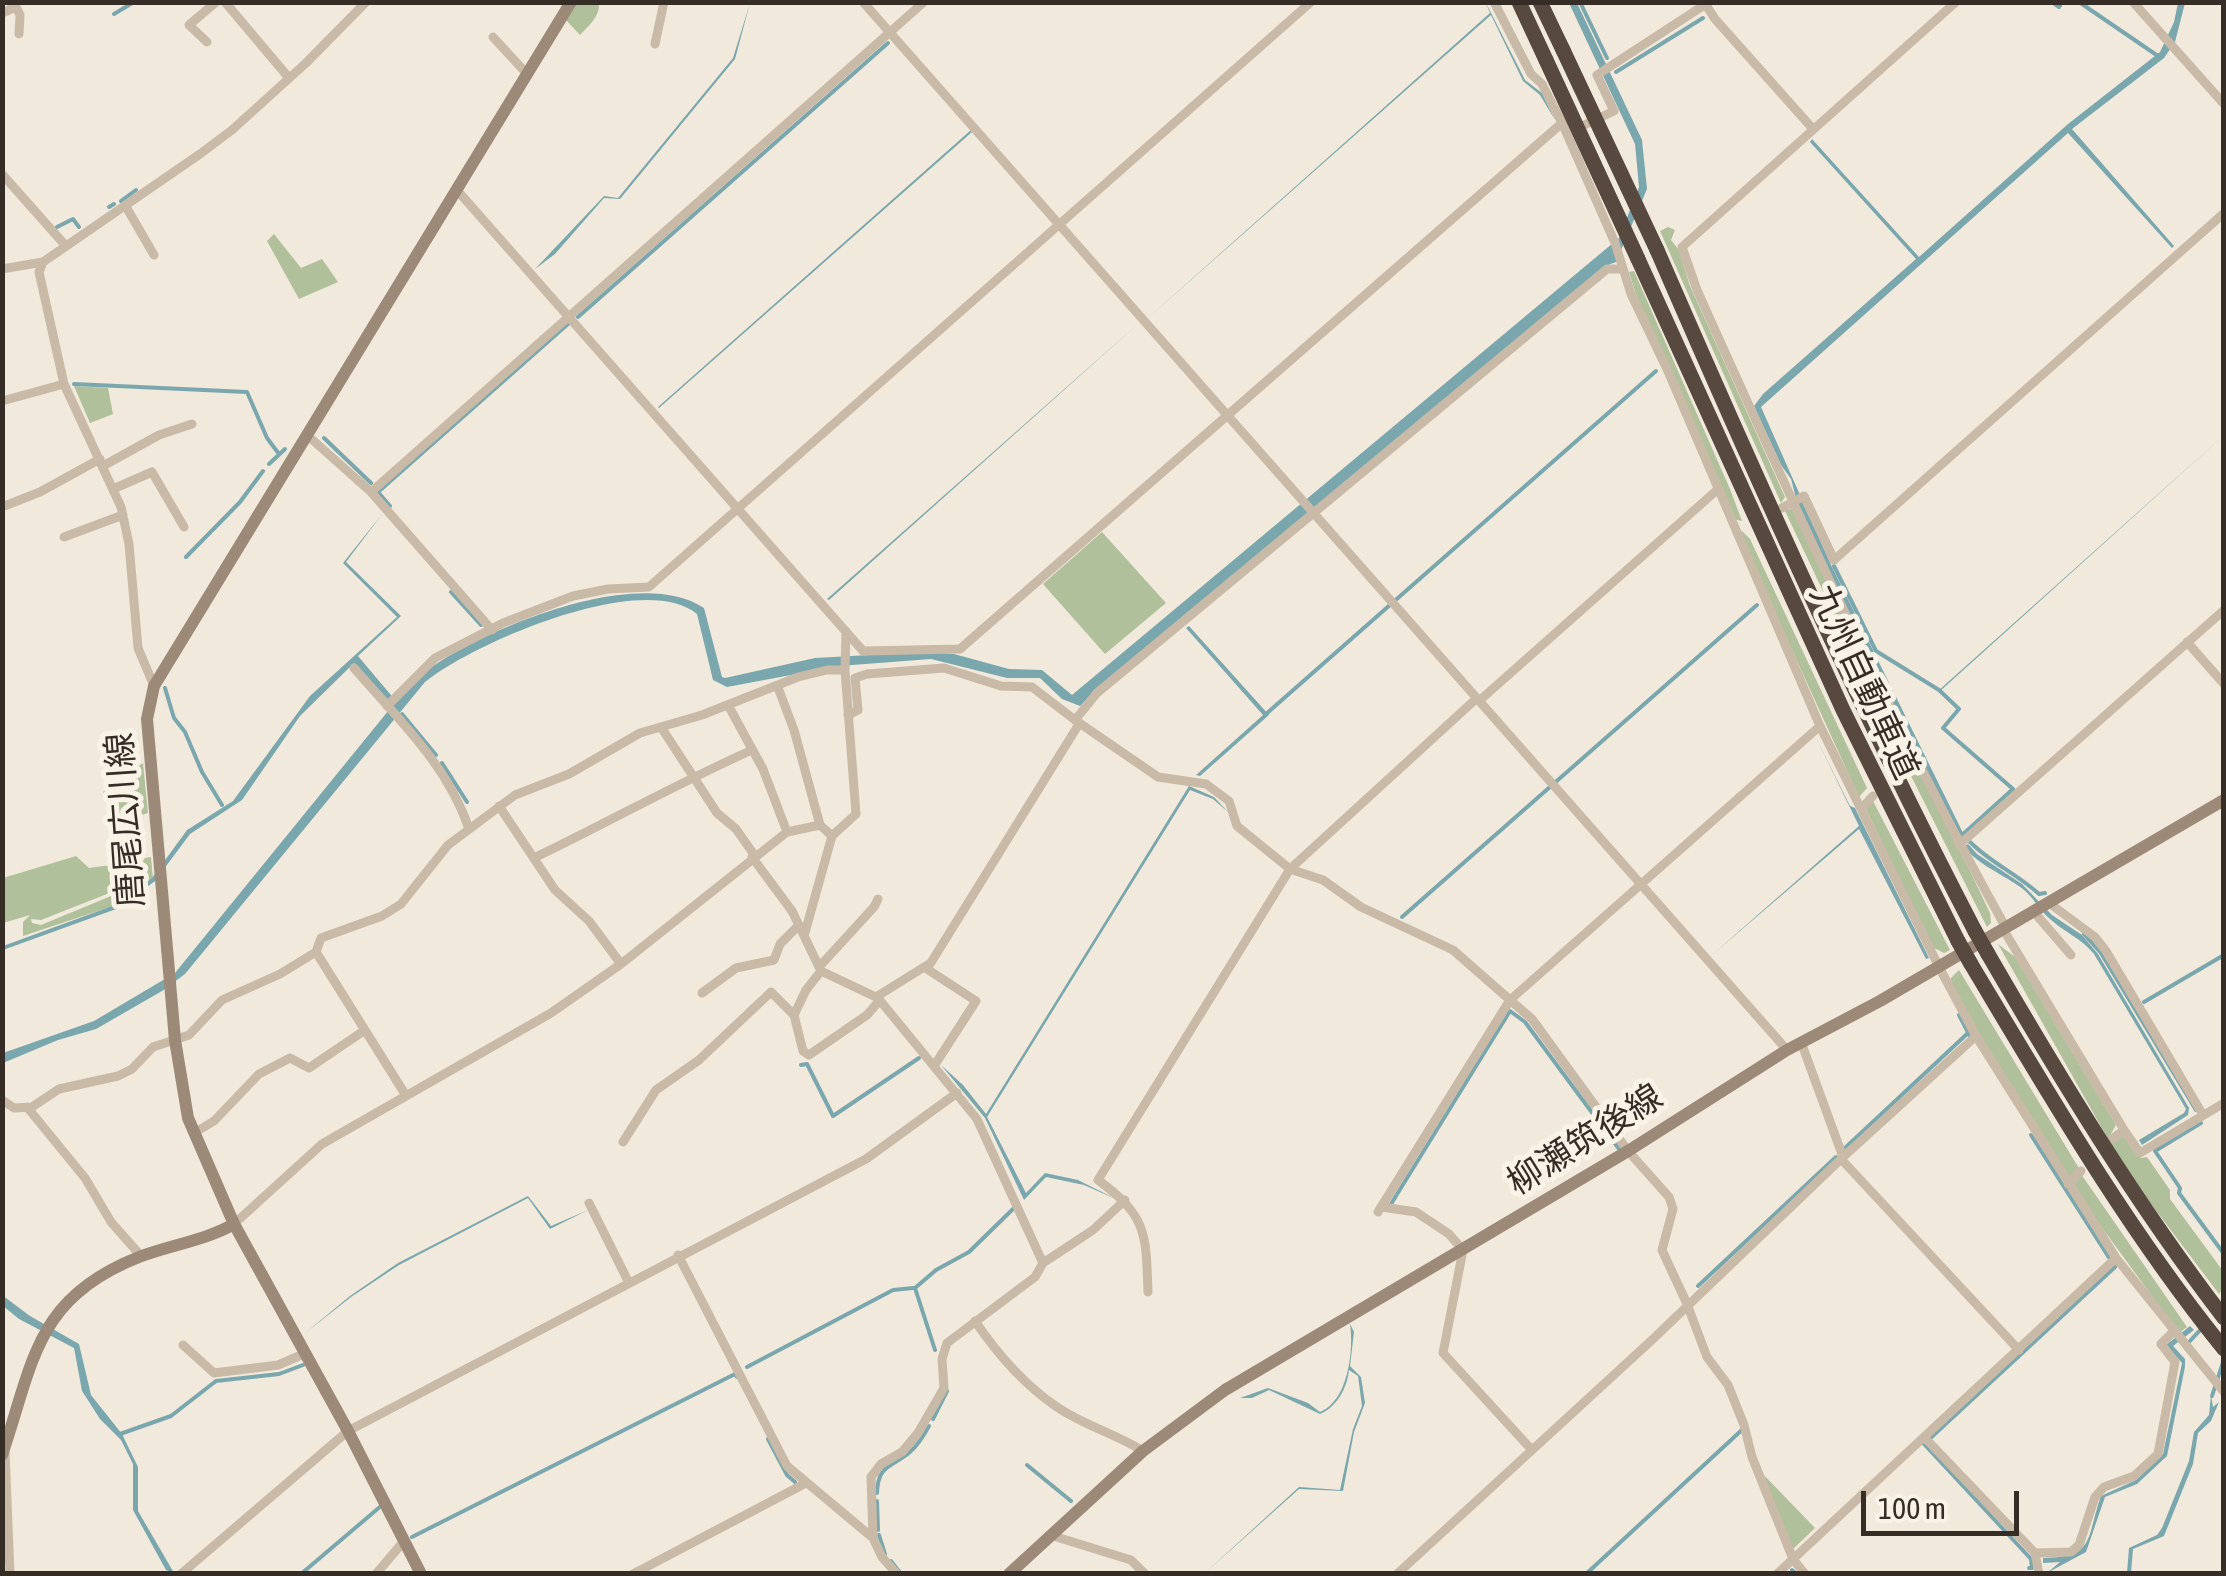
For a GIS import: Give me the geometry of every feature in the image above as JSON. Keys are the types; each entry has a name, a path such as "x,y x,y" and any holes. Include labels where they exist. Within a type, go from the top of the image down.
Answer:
{"highway":[{"name":"九州自動車道","path":"1519,2 1835,693 1958,941 2073,1135 2187,1304 2224,1348"},
{"name":"九州自動車道","path":"1540,2 1657,250 1770,510 1922,830 1975,931 2088,1124 2224,1318"}],"main road":[{"name":"唐尾広川線","path":"421,1574 348,1431 234,1224 194,1133 180,1078 146,719 154,686 571,2"},
{"name":"柳瀬筑後線","path":"1009,1574 1143,1450 1224,1390 1628,1151 1786,1050 1939,967 2224,800"},
{"path":"3,1451 34,1352 79,1290 100,1273 234,1224"}],"street":[{"path":"208,42 189,24 216,2"},
{"path":"225,2 289,78"},
{"path":"655,44 664,2"},
{"path":"863,2 1786,1050"},
{"path":"371,492 924,2"},
{"path":"388,707 435,658 492,630 573,596 649,587 1310,2"},
{"path":"1494,2 1531,74 1542,84 1562,122 1616,243 1630,294 1667,369 1820,726 1939,967 1976,1036 2116,1258 2224,1392"},
{"path":"1956,2 1682,246 1696,290 1914,756 1962,841 2004,928 2124,1130 2140,1153 2224,1103"},
{"path":"2133,2 2224,104"},
{"path":"2,270 42,262 232,130 364,3"},
{"path":"1566,134 1614,111 1597,75 1706,4 1813,128"},
{"path":"2,13 16,8 20,34"},
{"path":"493,37 527,74"},
{"path":"456,189 863,651 960,649 1562,122"},
{"path":"2,174 65,245"},
{"path":"125,205 154,255"},
{"path":"1782,508 1804,496 1834,560 2224,213"},
{"path":"42,262 38,272 64,384 123,515 138,648 154,686"},
{"path":"934,1066 976,1001 927,969 1097,693 1607,269 1624,270"},
{"path":"2,401 64,384"},
{"path":"2,507 158,435 192,424"},
{"path":"307,434 371,492 492,630"},
{"path":"113,490 152,472 184,527"},
{"path":"1147,1292 1146,1242 1133,1208 1098,1180 1290,870 1717,490"},
{"path":"64,536 123,515"},
{"path":"1734,530 1748,524"},
{"path":"1962,841 2224,610"},
{"path":"804,936 832,836 856,814 845,670 846,631"},
{"path":"2186,642 2224,684"},
{"path":"354,668 435,762 460,802 469,829"},
{"path":"848,715 858,710 855,678 866,674 944,668 1000,686 1032,687 1158,777 1206,784 1230,802 1237,826 1290,870 1323,880 1361,907 1453,950 1532,1019 1628,1151 1669,1197 1673,1209 1662,1250 1706,1357 1728,1385 1792,1559 1805,1574"},
{"path":"2,1100 14,1108 27,1107 58,1090 118,1076 132,1068 153,1046 189,1035 222,1000 280,974 316,952 321,938 382,916 401,904 448,845 515,795 569,774 640,733 778,685 827,670 845,670"},
{"path":"778,685 820,825 832,836"},
{"path":"728,705 763,769 786,832"},
{"path":"1530,1449 1443,1353 1464,1250 1450,1234 1416,1212 1380,1210 1510,1000 1820,726"},
{"path":"660,727 717,813 736,828 799,925 820,969 878,998 978,1119 1043,1263"},
{"path":"534,858 752,750"},
{"path":"1904,765 1914,756"},
{"path":"1860,808 1873,796"},
{"path":"500,806 555,890 589,921 621,964"},
{"path":"234,1224 322,1144 551,1013 621,964 786,832 820,825"},
{"path":"794,1015 820,969 878,899"},
{"path":"2050,903 2082,926 2106,952 2202,1116"},
{"path":"2034,912 2071,955"},
{"path":"702,992 736,968 774,960 780,944 799,925"},
{"path":"316,952 406,1094"},
{"path":"623,1142 656,1090 698,1060 771,992 794,1015 803,1051 809,1054 866,1015 878,998 931,963"},
{"path":"194,1133 214,1122 260,1074 290,1058 309,1068 365,1030"},
{"path":"1396,1574 1976,1036"},
{"path":"1801,1042 1842,1158 2019,1350"},
{"path":"180,1574 348,1431 866,1158 958,1093"},
{"path":"27,1107 85,1178 111,1222 141,1256"},
{"path":"2112,1140 2124,1130"},
{"path":"2068,1184 2081,1171"},
{"path":"872,1538 871,1477 918,1433 944,1388 942,1359 947,1343 1036,1277 1043,1263 1093,1230 1126,1200"},
{"path":"590,1203 628,1283"},
{"path":"678,1255 787,1466 872,1538 893,1572"},
{"path":"1777,1574 2116,1258"},
{"path":"975,1321 1002,1360 1060,1410 1143,1450"},
{"path":"2035,1553 2071,1552 2079,1546 2095,1497 2104,1487 2134,1476 2158,1454 2175,1362 2161,1344 2173,1332"},
{"path":"184,1345 214,1373 278,1365 306,1353"},
{"path":"1925,1438 2035,1553 2039,1574"},
{"path":"3,1451 10,1574"},
{"path":"634,1574 806,1483"},
{"path":"1050,1536 1131,1560 1145,1574"},
{"path":"376,1574 404,1542"}],"green space":[{"path":"577,3 599,3 596,16 580,35 566,20"},
{"path":"1668,227 1675,230 1671,240 1679,250 1690,286 1785,497 1781,503 1660,231"},
{"path":"274,234 301,268 322,259 338,282 299,299 267,241"},
{"path":"1634,271 1742,521 1733,519 1638,301 1629,272"},
{"path":"74,386 108,388 113,414 90,423"},
{"path":"1793,508 1907,746 1900,754 1785,511"},
{"path":"1742,531 1750,539 1867,788 1859,797 1740,536"},
{"path":"1102,532 1166,603 1105,654 1043,584"},
{"path":"1910,762 1921,776 1990,913 1991,923 1987,927 1906,766"},
{"path":"143,763 148,813 121,821 103,792"},
{"path":"1873,801 1950,950 1944,953 1932,947 1866,809"},
{"path":"76,856 89,868 111,865 119,878 118,887 41,920 31,919 32,923 41,925 111,896 148,871 145,858 151,857 153,879 119,904 23,936 23,922 30,915 3,923 3,878"},
{"path":"1998,944 2015,957 2116,1125 2108,1139"},
{"path":"1959,970 2080,1170 2068,1181 1950,985"},
{"path":"2123,1133 2141,1158 2147,1157 2170,1190 2170,1199 2223,1271 2219,1294 2110,1143"},
{"path":"2081,1174 2187,1327 2179,1333 2070,1184"},
{"path":"1759,1470 1815,1528 1792,1550"}],"water":[{"path":"750,3 735,59 620,199 604,198 555,254 535,269 604,196 618,198 733,58"},
{"path":"1486,3 1525,80 1542,93 1555,120 1540,95 1523,81 1491,15 1148,318 1490,13"},
{"path":"1569,3 1577,3 1642,140 1647,189 1616,262 1080,706 1062,699 1040,678 1007,678 931,659 839,666 727,687 713,680 697,614 672,602 638,600 559,616 480,649 425,682 185,974 96,1029 3,1063 3,1053 94,1021 175,973 393,705 354,663 300,716 242,800 190,834 155,881 119,908 3,950 3,946 115,905 152,878 187,830 233,801 310,696 397,617 343,563 383,513 346,562 401,616 358,656 396,701 429,669 487,636 564,607 642,593 676,596 704,608 725,678 815,658 923,652 954,654 1009,669 1042,670 1072,695 1619,238 1639,187 1635,144"},
{"path":"2178,3 2185,3 2175,42 2164,58 2072,129 2172,248 2068,133 1761,407 1832,567 1963,833 1958,839 1754,406 1916,259 1810,142 1812,139 1919,257 2068,124 2160,52"},
{"path":"971,130 972,132 658,407"},
{"path":"1139,323 829,600 827,599"},
{"path":"2223,436 1939,692 1938,691"},
{"path":"1189,626 1269,715 1200,776 1196,775 1263,715 1186,628"},
{"path":"1816,738 1929,958 1926,959 1859,829 1712,955 1859,826"},
{"path":"1189,786 1214,797 1228,812 1213,799 1190,790 987,1117 1026,1193 1045,1173 1078,1180 1118,1200 1084,1185 1046,1177 1024,1200 985,1118 941,1065 986,1114"},
{"path":"1968,844 2022,884 2052,915 2082,935 2098,954 2189,1108 2188,1115 2142,1145 2139,1140 2186,1109 2094,954 2055,924 2023,889 1970,854 1964,847"},
{"path":"528,1196 551,1226 588,1210 550,1229 528,1198 399,1265 304,1334 350,1296 398,1263"},
{"path":"2,1295 79,1344 91,1395 122,1434 138,1467 138,1511 174,1573 166,1570 133,1510 133,1464 121,1440 100,1419 82,1391 74,1348 19,1319 3,1306"},
{"path":"1350,1324 1354,1332 1350,1366 1361,1377 1365,1403 1354,1432 1343,1491 1299,1489 1205,1573 1299,1487 1340,1490 1353,1429 1362,1406 1358,1376 1349,1370 1340,1396 1331,1407 1320,1414 1269,1390 1252,1398 1240,1398 1268,1388 1308,1403 1320,1412 1329,1406 1347,1374"},
{"path":"2190,1326 2194,1330 2173,1346 2185,1359 2185,1367 2167,1456 2137,1484 2105,1497 2086,1552 2047,1573 2060,1562 2043,1563 2043,1558 2072,1554 2086,1542 2101,1496 2136,1480 2163,1454 2182,1363 2166,1345"},
{"path":"2211,1395 2213,1407 2219,1402 2211,1421 2198,1433 2193,1464 2164,1536 2133,1549 2131,1573 2127,1573 2129,1548 2157,1535 2162,1528 2189,1461 2194,1432 2209,1415"}],"waterway":[{"path":"114,14 134,2"},
{"path":"1580,2 1607,58"},
{"path":"2052,2 2059,7 2062,2"},
{"path":"2079,2 2158,56"},
{"path":"1616,72 1703,18"},
{"path":"578,317 888,43"},
{"path":"121,201 136,190"},
{"path":"109,207 114,204"},
{"path":"57,227 73,219 79,227"},
{"path":"390,506 378,492 568,324"},
{"path":"1266,714 1656,371"},
{"path":"74,384 247,392 267,438 279,454"},
{"path":"324,438 371,483"},
{"path":"269,464 285,449"},
{"path":"186,557 240,502 263,471"},
{"path":"1834,566 1876,651 1939,690 1959,709 1943,728 2013,789 1961,836"},
{"path":"451,592 481,625"},
{"path":"1402,917 1757,605"},
{"path":"165,688 174,718 222,805"},
{"path":"402,714 436,755"},
{"path":"442,763 467,802"},
{"path":"1970,842 2039,894 2045,893"},
{"path":"2084,934 2101,953 2196,1110"},
{"path":"2144,1002 2224,955"},
{"path":"1391,1204 1510,1011 1525,1022 1619,1149"},
{"path":"1959,1015 1971,1038"},
{"path":"1845,1148 1968,1033"},
{"path":"801,1065 807,1064 833,1116 919,1058"},
{"path":"2201,1123 2155,1151 2180,1188 2179,1193 2224,1254"},
{"path":"2029,1568 2031,1559 1924,1444 2115,1267 2031,1135"},
{"path":"1698,1286 1836,1157"},
{"path":"935,1350 915,1288 936,1270 969,1252 1013,1209"},
{"path":"747,1367 893,1290 913,1288"},
{"path":"2189,1342 2203,1327"},
{"path":"2212,1396 2224,1359"},
{"path":"120,1434 171,1416 216,1381 279,1374 303,1365"},
{"path":"412,1537 735,1374 737,1377"},
{"path":"933,1419 947,1391"},
{"path":"877,1493 883,1472 913,1449 929,1426"},
{"path":"1586,1574 1744,1428"},
{"path":"768,1439 787,1475 795,1482"},
{"path":"1027,1465 1071,1501"},
{"path":"877,1501 878,1530"},
{"path":"301,1574 381,1506"},
{"path":"879,1535 885,1554"},
{"path":"891,1561 901,1574"},
{"path":"1792,1570 1796,1574"}]}
